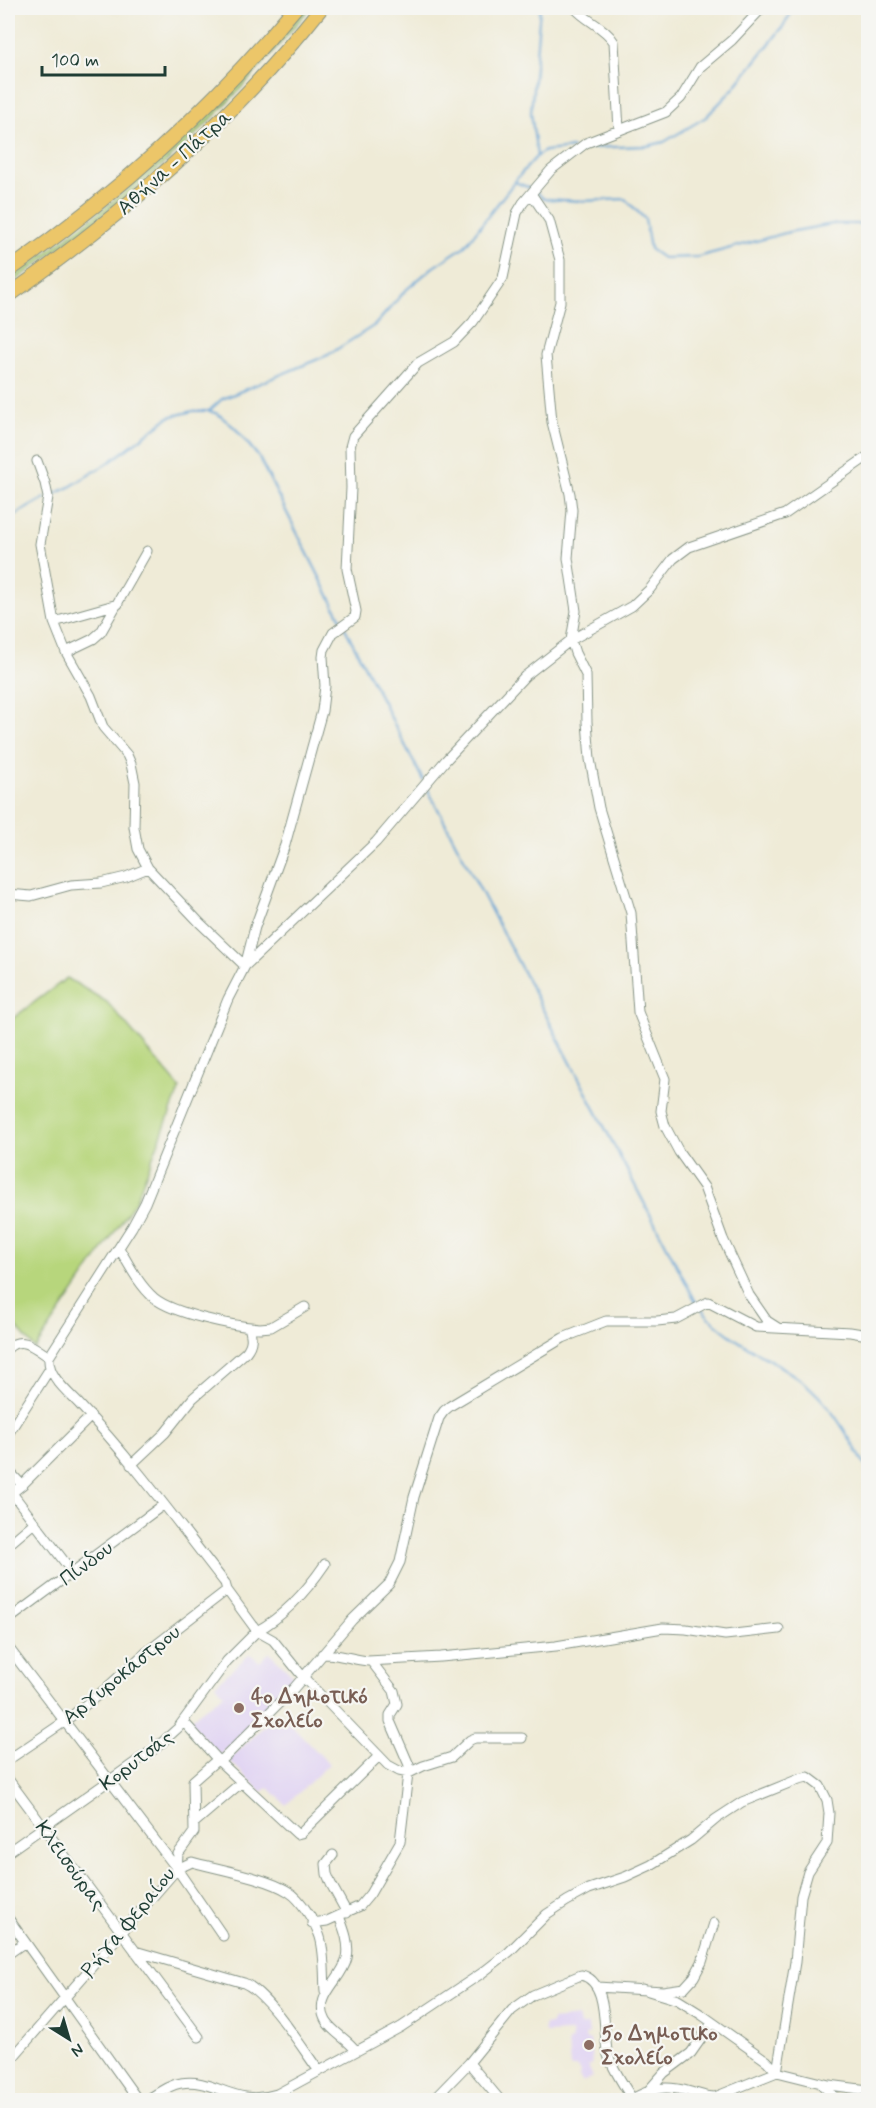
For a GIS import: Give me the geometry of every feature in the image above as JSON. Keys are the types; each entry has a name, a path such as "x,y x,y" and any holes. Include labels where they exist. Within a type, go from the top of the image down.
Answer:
{"highway":[{"name":"Αθήνα - Πάτρα","path":"8,271 76,220 171,141 230,82 295,8"},
{"name":"Αθήνα - Πάτρα","path":"8,296 105,224 184,157 249,91 321,8"}],"street":[{"path":"575,8 582,16 610,36 614,42 619,129"},
{"path":"8,1434 49,1370 49,1357 140,1215 228,999 245,966 255,927 285,845 322,711 325,686 323,657 328,640 333,633 353,620 356,611 347,569 352,436 418,363 454,342 473,322 503,278 517,213 551,170 577,148 619,129 659,115 674,105 700,67 732,40 762,8"},
{"path":"532,195 549,220 560,260 560,302 546,355 552,422 571,502 568,558 576,611 571,640 586,675 590,759 599,808 632,920 638,1012 665,1079 661,1111 672,1142 704,1187 723,1239 749,1294 767,1321 778,1328"},
{"path":"245,966 360,857 525,676 571,640 632,606 650,589 673,559 689,547 785,514 868,456"},
{"path":"37,461 48,497 40,544 54,622 66,652 91,696 103,727 131,764 135,783 135,835 138,849 148,868 245,966"},
{"path":"66,652 93,639 101,632 147,551"},
{"path":"54,622 118,604"},
{"path":"8,894 31,896 70,885 101,883 126,877 148,868"},
{"path":"119,1248 153,1297 181,1312 260,1328 271,1327 305,1307"},
{"path":"194,1823 193,1781 219,1760 303,1677 352,1620 385,1590 396,1569 426,1457 439,1418 444,1411 563,1338 582,1329 610,1320 657,1322 682,1317 708,1302 756,1327 868,1335"},
{"path":"131,1465 165,1433 193,1398 246,1352 251,1345 249,1327"},
{"path":"8,1348 17,1342 24,1342 49,1357"},
{"path":"49,1370 91,1416 163,1505 226,1586 257,1631 273,1640 303,1677 393,1768 409,1773 452,1756 475,1738 522,1738"},
{"path":"73,1573 35,1522 10,1494 22,1485 91,1416"},
{"path":"8,1470 22,1485"},
{"name":"Πίνδου","path":"8,1620 163,1505"},
{"path":"8,1545 35,1522"},
{"name":"Κορυτσάς","path":"8,1851 172,1735 226,1661 257,1631 272,1622 297,1598 325,1564"},
{"name":"Αργυροκάστρου","path":"8,1760 64,1722 226,1586"},
{"path":"322,1654 331,1653 371,1661 441,1657 574,1644 663,1628 725,1635 779,1629"},
{"path":"8,1647 177,1869 224,1936"},
{"path":"312,1923 343,1915 367,1900 400,1842 409,1765 390,1721 390,1715 397,1704 396,1696 371,1661"},
{"path":"183,1721 219,1760 297,1834 301,1833 379,1756"},
{"path":"147,2100 172,2086 190,2082 245,2100 268,2098 401,2027 482,1973 509,1952 559,1906 589,1889 625,1877 658,1861 692,1840 716,1819 742,1802 808,1777 820,1786 827,1800 829,1813 827,1843 808,1872 800,1903 795,1962 777,2072"},
{"name":"Κλεισούρας","path":"8,1779 199,2037"},
{"name":"Ρήγα Φεραίου","path":"8,2064 177,1869 178,1854 192,1836 194,1823 242,1782"},
{"path":"333,1855 326,1864 327,1874 343,1915 347,1958 342,1971 326,1992 322,2014 334,2031 357,2050"},
{"path":"177,1869 192,1863 247,1876 287,1890 301,1902 321,1940 326,1992"},
{"path":"8,1918 138,2100"},
{"path":"597,1987 663,1991 684,1988 694,1977 702,1962 714,1923"},
{"path":"8,1954 25,1942"},
{"path":"135,1951 244,1983 255,1989 267,2001 319,2071"},
{"path":"433,2100 469,2063 512,2010 522,2002 581,1975 592,1980 597,1987 602,2005 608,2052 618,2077 632,2100 660,2087 715,2097 777,2072"},
{"path":"642,1989 678,2000 767,2061 777,2072 820,2083 868,2090"},
{"path":"647,2092 657,2079 691,2053 712,2023"},
{"path":"469,2063 500,2100"},
{"path":"820,2083 838,2100"}],"shaded area":[{"name":"4ο Δημοτικό Σχολείο","path":"269,1652 298,1680 254,1725 220,1755 188,1721 224,1694 216,1684 250,1654 260,1662"},
{"path":"279,1712 329,1764 286,1805 269,1788 261,1792 229,1760"},
{"path":"578,2017 580,2025 588,2025 589,2034 585,2035 586,2040 590,2039 592,2065 588,2066 593,2077 582,2082 577,2067 570,2067 568,2042 572,2041 571,2032 545,2033 544,2025 552,2024 552,2020"}],"green space":[{"path":"305,8 310,8 264,63 215,116 180,149 117,203 8,286 8,280 102,210 169,153 235,88"},
{"path":"67,978 107,1002 180,1088 135,1202 35,1349 8,1317 8,1022"}],"waterway":[{"path":"537,156 531,113 540,8"},
{"path":"584,148 647,146 664,142 706,117 733,89 782,28 794,8"},
{"path":"210,410 222,399 328,355 375,325 406,290 432,268 465,246 537,156 545,151 573,148"},
{"path":"515,182 532,189"},
{"path":"536,192 544,199 582,201 625,199 645,219 650,249 663,258 698,257 789,232 833,224 868,224"},
{"path":"50,496 68,488 111,461 169,417 193,411 209,411 218,414 235,428 258,456 343,623"},
{"path":"8,519 45,498"},
{"path":"345,628 423,780"},
{"path":"427,788 697,1304"},
{"path":"701,1308 736,1340 789,1372 813,1390 839,1422 868,1470"},
{"path":"868,1789 865,1830 868,1871"}],"place":[{"name":"4ο Δημοτικό Σχολείο","path":"239,1708"},
{"name":"5o Δημοτικο Σχολείο","path":"589,2045"}]}
